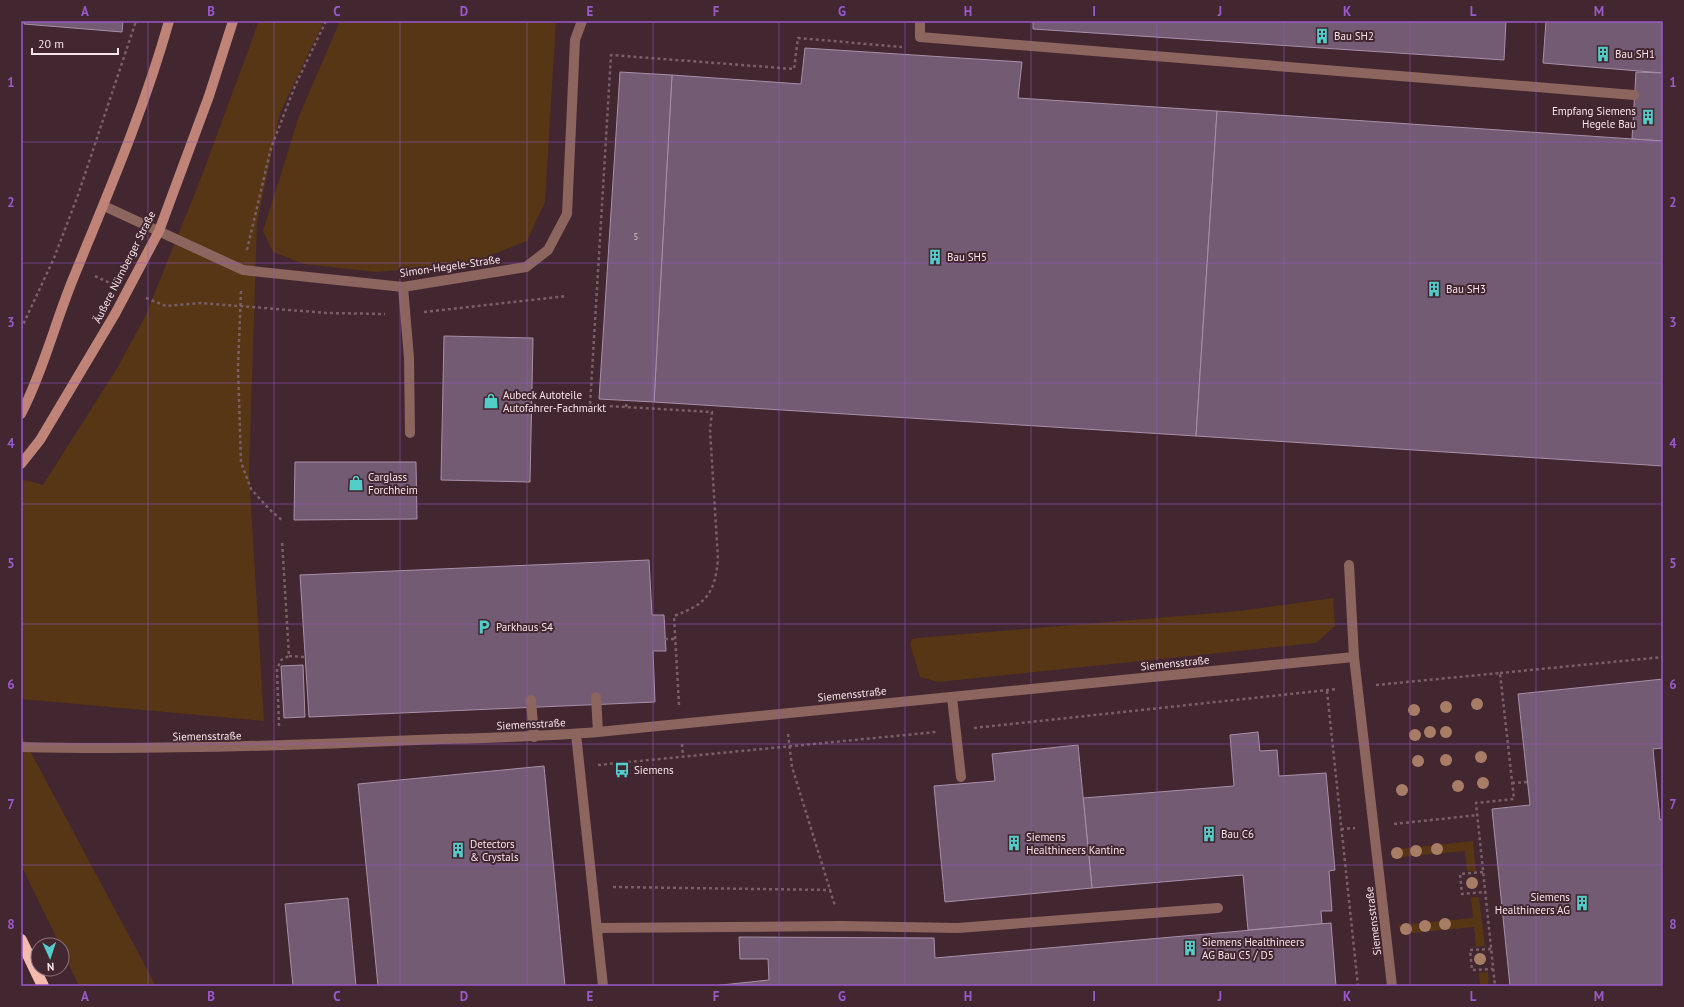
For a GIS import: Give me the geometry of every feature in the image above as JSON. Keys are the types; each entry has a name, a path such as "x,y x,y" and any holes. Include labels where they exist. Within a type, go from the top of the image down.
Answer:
{"highway":[{"path":"21,940 43,986"}],"main road":[{"path":"21,414 32,392 78,268 130,142 158,61 169,21"},
{"name":"Äußere Nürnberger Straße","path":"21,464 40,440 115,314 159,231 209,96 233,21"}],"street":[{"name":"Simon-Hegele-Straße","path":"104,206 243,270 403,287 526,267 548,250 567,214 575,40 582,21"},
{"path":"920,21 920,37 1634,95"},
{"path":"403,287 409,358 410,433"},
{"path":"1349,565 1354,657"},
{"name":"Siemensstraße","path":"21,747 108,749 280,746 534,737 598,732 1354,657 1392,986"},
{"path":"596,697 598,732"},
{"path":"952,697 961,777"},
{"path":"531,700 534,737"},
{"path":"576,734 603,986"},
{"path":"597,928 842,926 958,928 1218,908"}],"path":[{"path":"21,329 54,258 81,187 136,21"},
{"path":"680,724 674,639 674,616 694,608 709,594 717,578 718,559 710,430 712,412 590,404 611,55 794,69 798,38 920,48 920,37"},
{"path":"54,258 166,306 202,303 327,313 406,314 567,296"},
{"path":"626,401 626,407"},
{"path":"282,541 289,656"},
{"path":"665,639 674,639"},
{"path":"280,746 276,669 281,660 289,656 305,657"},
{"path":"1358,687 1663,657"},
{"path":"1495,986 1476,802 1514,799 1500,673"},
{"path":"1327,691 1358,986"},
{"path":"786,713 792,766 842,926"},
{"path":"1512,783 1528,782"},
{"path":"1341,829 1478,815"},
{"path":"1483,872 1460,874 1462,894 1486,892"},
{"path":"592,887 831,890"},
{"path":"1491,949 1470,950 1472,970 1493,969"}],"shaded area":[{"path":"259,21 324,21 280,113 257,223 249,473 264,721 21,699 21,479 43,485 116,370 145,317 201,178"},
{"path":"340,21 556,21 545,202 527,241 466,265 376,272 304,264 273,252 263,231 299,116"},
{"path":"1333,598 1335,626 1316,643 938,682 920,677 910,644 912,639 917,638 1239,611"},
{"path":"21,734 156,986 79,986 70,967 70,937 56,937 21,865"},
{"path":"1473,841 1476,871 1467,871 1465,851 1392,858 1391,850"},
{"path":"1471,897 1479,897 1485,946 1476,947 1474,927 1401,934 1399,925 1473,918"},
{"path":"1488,972 1489,986 1480,986 1479,973"}],"building":[{"path":"24,21 123,21 122,32 24,24"},
{"name":"Bau SH2","path":"1033,21 1506,21 1504,60 1033,29"},
{"name":"Bau SH1","path":"1546,21 1663,21 1663,73 1543,63"},
{"name":"Bau SH5","path":"805,48 1022,62 1018,98 1217,111 1196,436 654,402 672,75 801,84"},
{"path":"620,72 672,75 654,402 599,399"},
{"name":"Empfang Siemens Hegele Bau","path":"1636,72 1663,73 1663,141 1632,139"},
{"name":"Bau SH3","path":"1217,111 1663,141 1663,466 1196,436"},
{"path":"444,336 533,338 530,482 441,480"},
{"path":"295,462 416,462 417,519 294,520"},
{"name":"Parkhaus S4","path":"649,560 652,615 664,615 666,651 653,651 655,702 309,717 300,575"},
{"path":"303,665 305,717 284,718 281,666"},
{"name":"Siemens Healthineers AG","path":"1663,679 1663,748 1653,749 1660,820 1663,819 1663,986 1510,986 1492,809 1530,805 1518,694"},
{"name":"Bau C6","path":"1258,732 1260,751 1277,750 1279,776 1326,773 1335,870 1329,871 1332,911 1321,911 1322,924 1248,930 1243,875 1092,888 1083,798 1234,786 1230,735"},
{"name":"Siemens Healthineers Kantine","path":"1078,745 1092,888 945,902 934,786 995,781 992,754"},
{"name":"Detectors & Crystals","path":"544,766 565,986 378,986 358,784"},
{"path":"348,898 356,986 293,986 285,904"},
{"name":"Siemens Healthineers AG Bau C5 / D5","path":"1331,923 1336,986 712,986 769,980 768,959 740,959 739,937 934,938 935,958"}],"place":[{"name":"Bau SH2","path":"1322,36"},
{"name":"Bau SH1","path":"1603,54"},
{"name":"Empfang Siemens Hegele Bau","path":"1648,117"},
{"name":"Bau SH5","path":"935,257"},
{"name":"Bau SH3","path":"1434,289"},
{"name":"Aubeck Autoteile Autofahrer-Fachmarkt","path":"491,401"},
{"name":"Carglass Forchheim","path":"356,483"},
{"name":"Parkhaus S4","path":"484,627"},
{"name":"Siemens","path":"622,770"},
{"name":"Bau C6","path":"1209,834"},
{"name":"Siemens Healthineers Kantine","path":"1014,843"},
{"name":"Detectors & Crystals","path":"458,850"},
{"name":"Siemens Healthineers AG","path":"1582,903"},
{"name":"Siemens Healthineers AG Bau C5 / D5","path":"1190,948"}]}
